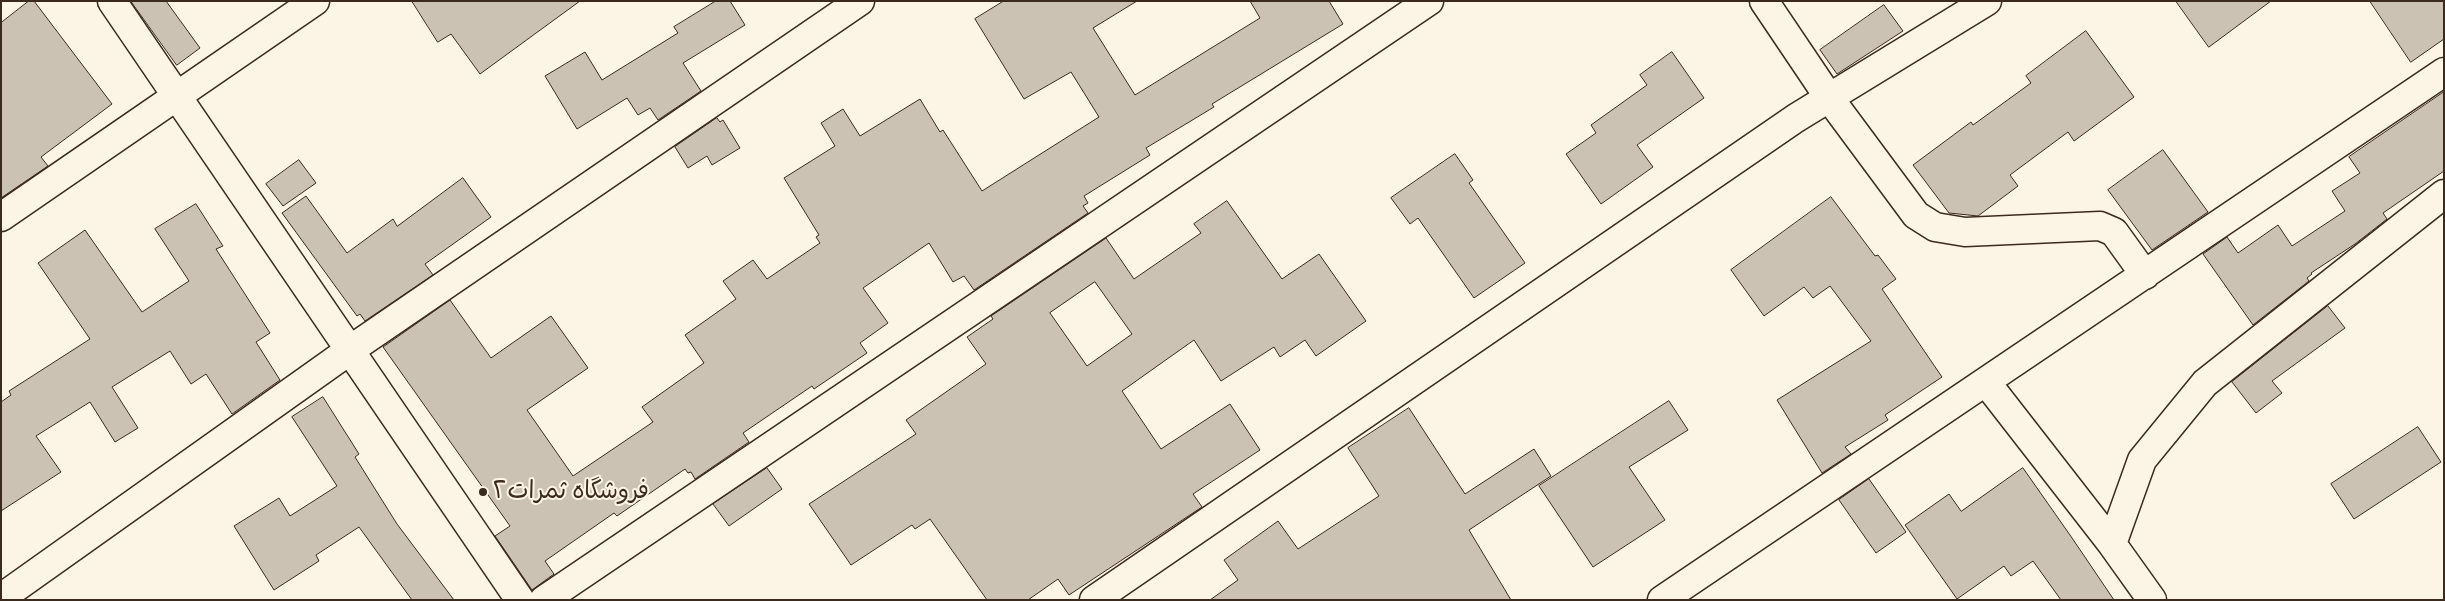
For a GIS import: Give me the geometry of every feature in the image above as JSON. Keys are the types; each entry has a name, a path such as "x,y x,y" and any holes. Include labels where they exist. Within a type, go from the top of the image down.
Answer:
{"street":[{"path":"112,1 520,600"},
{"path":"1,217 315,1"},
{"path":"1,598 350,350 860,1"},
{"path":"544,600 1429,1"},
{"path":"1764,1 1830,99 1916,215 1934,226 1966,232 2100,226 2114,232 2145,276"},
{"path":"1094,600 1796,118 1830,99 1987,1"},
{"path":"1662,600 2145,276 2444,72"},
{"path":"2112,544 2142,460 2205,383 2444,194"},
{"path":"1986,382 2112,544 2152,600"}],"building":[{"path":"29,1 34,1 112,104 41,157 48,166 1,198 1,23"},
{"path":"131,1 166,1 200,48 177,65"},
{"path":"412,1 580,1 480,74 451,34 438,42"},
{"path":"716,1 730,1 745,25 683,63 701,91 658,120 650,108 638,115 627,98 577,129 545,76 585,52 602,80 678,33 674,27"},
{"path":"1004,1 1137,1 1093,28 1135,95 1260,18 1250,1 1329,1 1343,24 1212,104 1214,107 1146,148 1150,155 1084,196 1088,203 1083,206 1088,213 974,290 964,276 953,282 929,243 863,288 888,323 860,343 867,353 814,389 812,386 743,433 749,442 695,479 691,472 688,473 685,469 617,516 614,513 545,561 554,574 532,590 495,536 510,526 383,347 450,300 491,358 551,316 588,368 527,410 573,476 653,422 642,407 704,363 685,335 736,299 723,281 753,260 767,279 820,243 816,237 819,235 784,178 835,146 821,123 843,109 860,136 920,99 940,132 943,130 982,191 1099,117 1071,72 1024,99 975,19"},
{"path":"2176,1 2271,1 2209,47"},
{"path":"2370,1 2444,1 2444,39 2411,62"},
{"path":"1884,5 1903,31 1837,74 1820,50"},
{"path":"2086,31 2134,97 2074,141 2068,132 2010,175 2018,186 1978,216 1949,213 1913,165 1971,122 1973,125 2031,83 2026,76"},
{"path":"1672,52 1704,98 1637,145 1653,167 1601,204 1566,154 1596,133 1591,125 1647,85 1640,75"},
{"path":"2444,92 2444,171 2383,213 2387,219 2355,244 2311,273 2307,278 2309,281 2253,325 2203,254 2227,237 2238,253 2278,225 2292,246 2345,211 2332,191 2360,173 2349,157"},
{"path":"717,118 720,122 723,120 740,148 712,165 707,156 688,168 675,147"},
{"path":"2163,150 2208,212 2152,250 2108,190"},
{"path":"1455,154 1473,180 1469,183 1525,263 1474,298 1418,218 1410,224 1391,198"},
{"path":"299,160 316,183 283,206 266,184"},
{"path":"463,178 491,217 425,264 433,275 365,321 360,314 357,316 282,213 306,196 347,253 393,219 397,226"},
{"path":"1831,197 1875,256 1878,255 1896,279 1882,289 1942,377 1885,415 1888,420 1845,447 1851,454 1822,473 1777,400 1871,341 1830,286 1813,298 1804,287 1764,316 1731,270"},
{"path":"1227,201 1282,279 1319,254 1366,321 1316,356 1305,340 1280,357 1274,347 1221,381 1194,340 1122,391 1161,449 1230,404 1260,450 1193,494 1202,507 1069,595 1058,579 1028,600 987,600 930,519 915,529 912,525 851,565 809,504 916,434 906,420 986,364 967,337 993,319 991,316 1106,238 1134,279 1201,233 1194,224","holes":["1095,282 1132,334 1087,366 1050,313"]},
{"path":"196,204 223,246 216,249 270,333 256,342 280,380 232,414 206,374 191,384 170,351 112,387 138,428 115,442 90,402 36,436 61,472 1,511 1,402 11,395 9,391 90,339 38,263 85,230 142,312 189,281 155,229"},
{"path":"2328,306 2345,328 2272,381 2282,393 2256,413 2232,382"},
{"path":"323,397 359,454 355,457 397,524 454,600 412,600 359,527 316,555 319,561 274,590 234,526 279,498 290,516 337,486 292,417"},
{"path":"1669,401 1688,430 1629,467 1665,520 1593,567 1539,486"},
{"path":"1409,408 1465,494 1534,449 1551,476 1469,530 1511,600 1210,600 1238,580 1224,560 1278,521 1298,549 1379,496 1348,448"},
{"path":"2418,427 2441,462 2354,519 2331,484"},
{"path":"767,468 782,489 729,526 713,504"},
{"path":"2023,468 2114,600 2061,600 2033,561 2011,576 2004,566 1957,599 1905,525 1949,494 1961,511"},
{"path":"1869,479 1906,532 1876,553 1839,500"}],"place":[{"name":"فروشگاه ثمرات٢","path":"483,492"}]}
